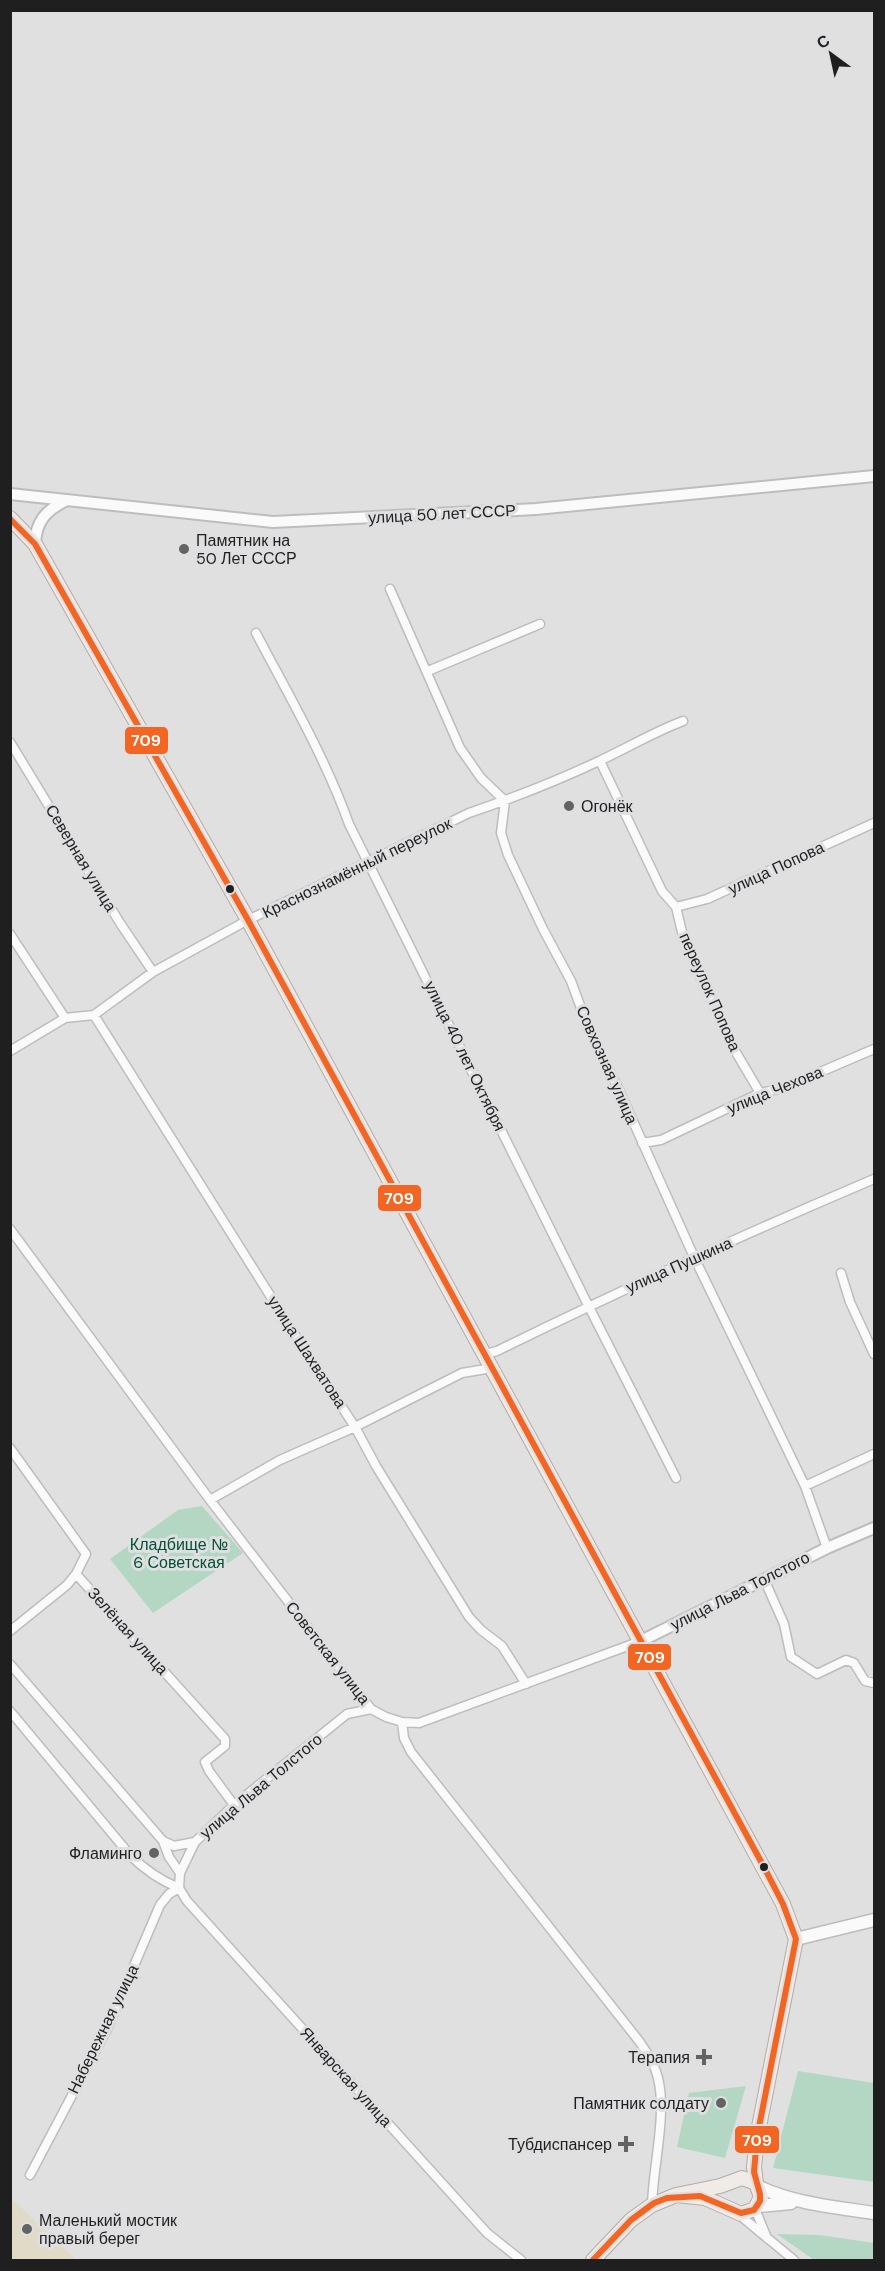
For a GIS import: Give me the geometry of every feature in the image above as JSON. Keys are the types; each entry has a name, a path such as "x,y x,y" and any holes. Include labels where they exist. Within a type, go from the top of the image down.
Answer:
{"main road":[{"path":"10,518 34,544 249,920 783,1904 796,1939 757,2137 754,2167 761,2197 757,2208"},
{"path":"796,1939 874,1920"},
{"path":"734,2212 726,2203 725,2193 746,2165 757,2137"},
{"path":"593,2260 631,2220 652,2205 676,2195 720,2186 735,2180 747,2178 781,2197 805,2203 874,2213"},
{"path":"676,2195 705,2198 734,2212 746,2214 757,2208 805,2203"}],"street":[{"name":"улица 50 лет СССР","path":"10,494 262,521 331,520 536,508 874,476"},
{"path":"34,544 35,532 41,519 46,513 66,501"},
{"path":"390,589 460,748 481,778 505,801"},
{"path":"428,671 540,624"},
{"name":"улица 40 лет Октября","path":"256,633 323,761 349,824 676,1478"},
{"name":"Краснознамённый переулок","path":"94,1015 153,972 249,920 469,813 505,801 600,761 656,732 683,721"},
{"name":"Северная улица","path":"10,742 120,923 153,972"},
{"name":"переулок Попова","path":"600,761 662,891 676,907 682,932 698,972 734,1049 760,1093"},
{"name":"Совхозная улица","path":"505,801 501,833 508,855 570,981 588,1027 619,1089 694,1257 805,1486 827,1548"},
{"name":"улица Попова","path":"676,907 707,899 874,823"},
{"path":"10,934 65,1018"},
{"path":"10,1051 65,1018 94,1015"},
{"name":"улица Шахватова","path":"94,1015 293,1332 355,1426 376,1466 469,1617 481,1630 502,1646 526,1684"},
{"name":"улица Чехова","path":"642,1143 662,1140 760,1093 783,1088 874,1052"},
{"name":"улица Пушкина","path":"484,1354 497,1351 588,1305 874,1179"},
{"name":"Советская улица","path":"10,1229 210,1500 371,1709 386,1718 402,1722"},
{"path":"842,1273 850,1302 874,1354"},
{"path":"210,1500 280,1460 462,1373 492,1368"},
{"name":"Зелёная улица","path":"10,1448 86,1554 76,1574 225,1739 225,1746 205,1762 209,1772 234,1805"},
{"path":"805,1486 874,1454"},
{"name":"улица Льва Толстого","path":"402,1722 419,1723 641,1641 827,1548 874,1528"},
{"path":"10,1631 67,1585 76,1574"},
{"path":"764,1579 784,1624 791,1657 817,1674 846,1660 854,1663 865,1681 874,1683"},
{"path":"10,1664 163,1841 169,1857 180,1873"},
{"name":"улица Льва Толстого","path":"179,1888 180,1873 195,1842 234,1805 347,1714 371,1709"},
{"path":"10,1711 130,1855 161,1880 179,1888"},
{"path":"402,1722 404,1738 411,1752 621,2015 651,2060 658,2078 661,2106 652,2205"},
{"path":"163,1841 174,1846 195,1842"},
{"name":"Набережная улица","path":"30,2175 106,2031 160,1905 169,1894 179,1888"},
{"name":"Январская улица","path":"179,1888 187,1901 487,2233 520,2260"},
{"path":"757,2208 769,2241"},
{"path":"734,2212 794,2260"}],"green space":[{"name":"Кладбище № 6 Советская","path":"202,1506 243,1553 153,1613 110,1559 178,1510"},
{"path":"798,2071 874,2083 874,2182 773,2168"},
{"path":"746,2086 725,2158 677,2147 689,2093"},
{"path":"777,2234 820,2235 874,2243 874,2260 814,2260"}],"sand":[{"name":"Маленький мостик правый берег","path":"11,2198 76,2260 11,2260"}],"transit line":[{"name":"709","path":"10,519 35,544 248,920 764,1867 783,1904 796,1939 757,2137 754,2172 760,2201 754,2210 741,2213 700,2196 667,2198 654,2203 631,2220 593,2260"}],"place":[{"name":"Памятник на 50 Лет СССР","path":"184,549"},
{"name":"Огонёк","path":"569,806"},
{"name":"Фламинго","path":"154,1853"},
{"name":"Терапия","path":"704,2057"},
{"name":"Памятник солдату","path":"721,2103"},
{"name":"Тубдиспансер","path":"626,2144"},
{"name":"Маленький мостик правый берег","path":"27,2229"}]}
